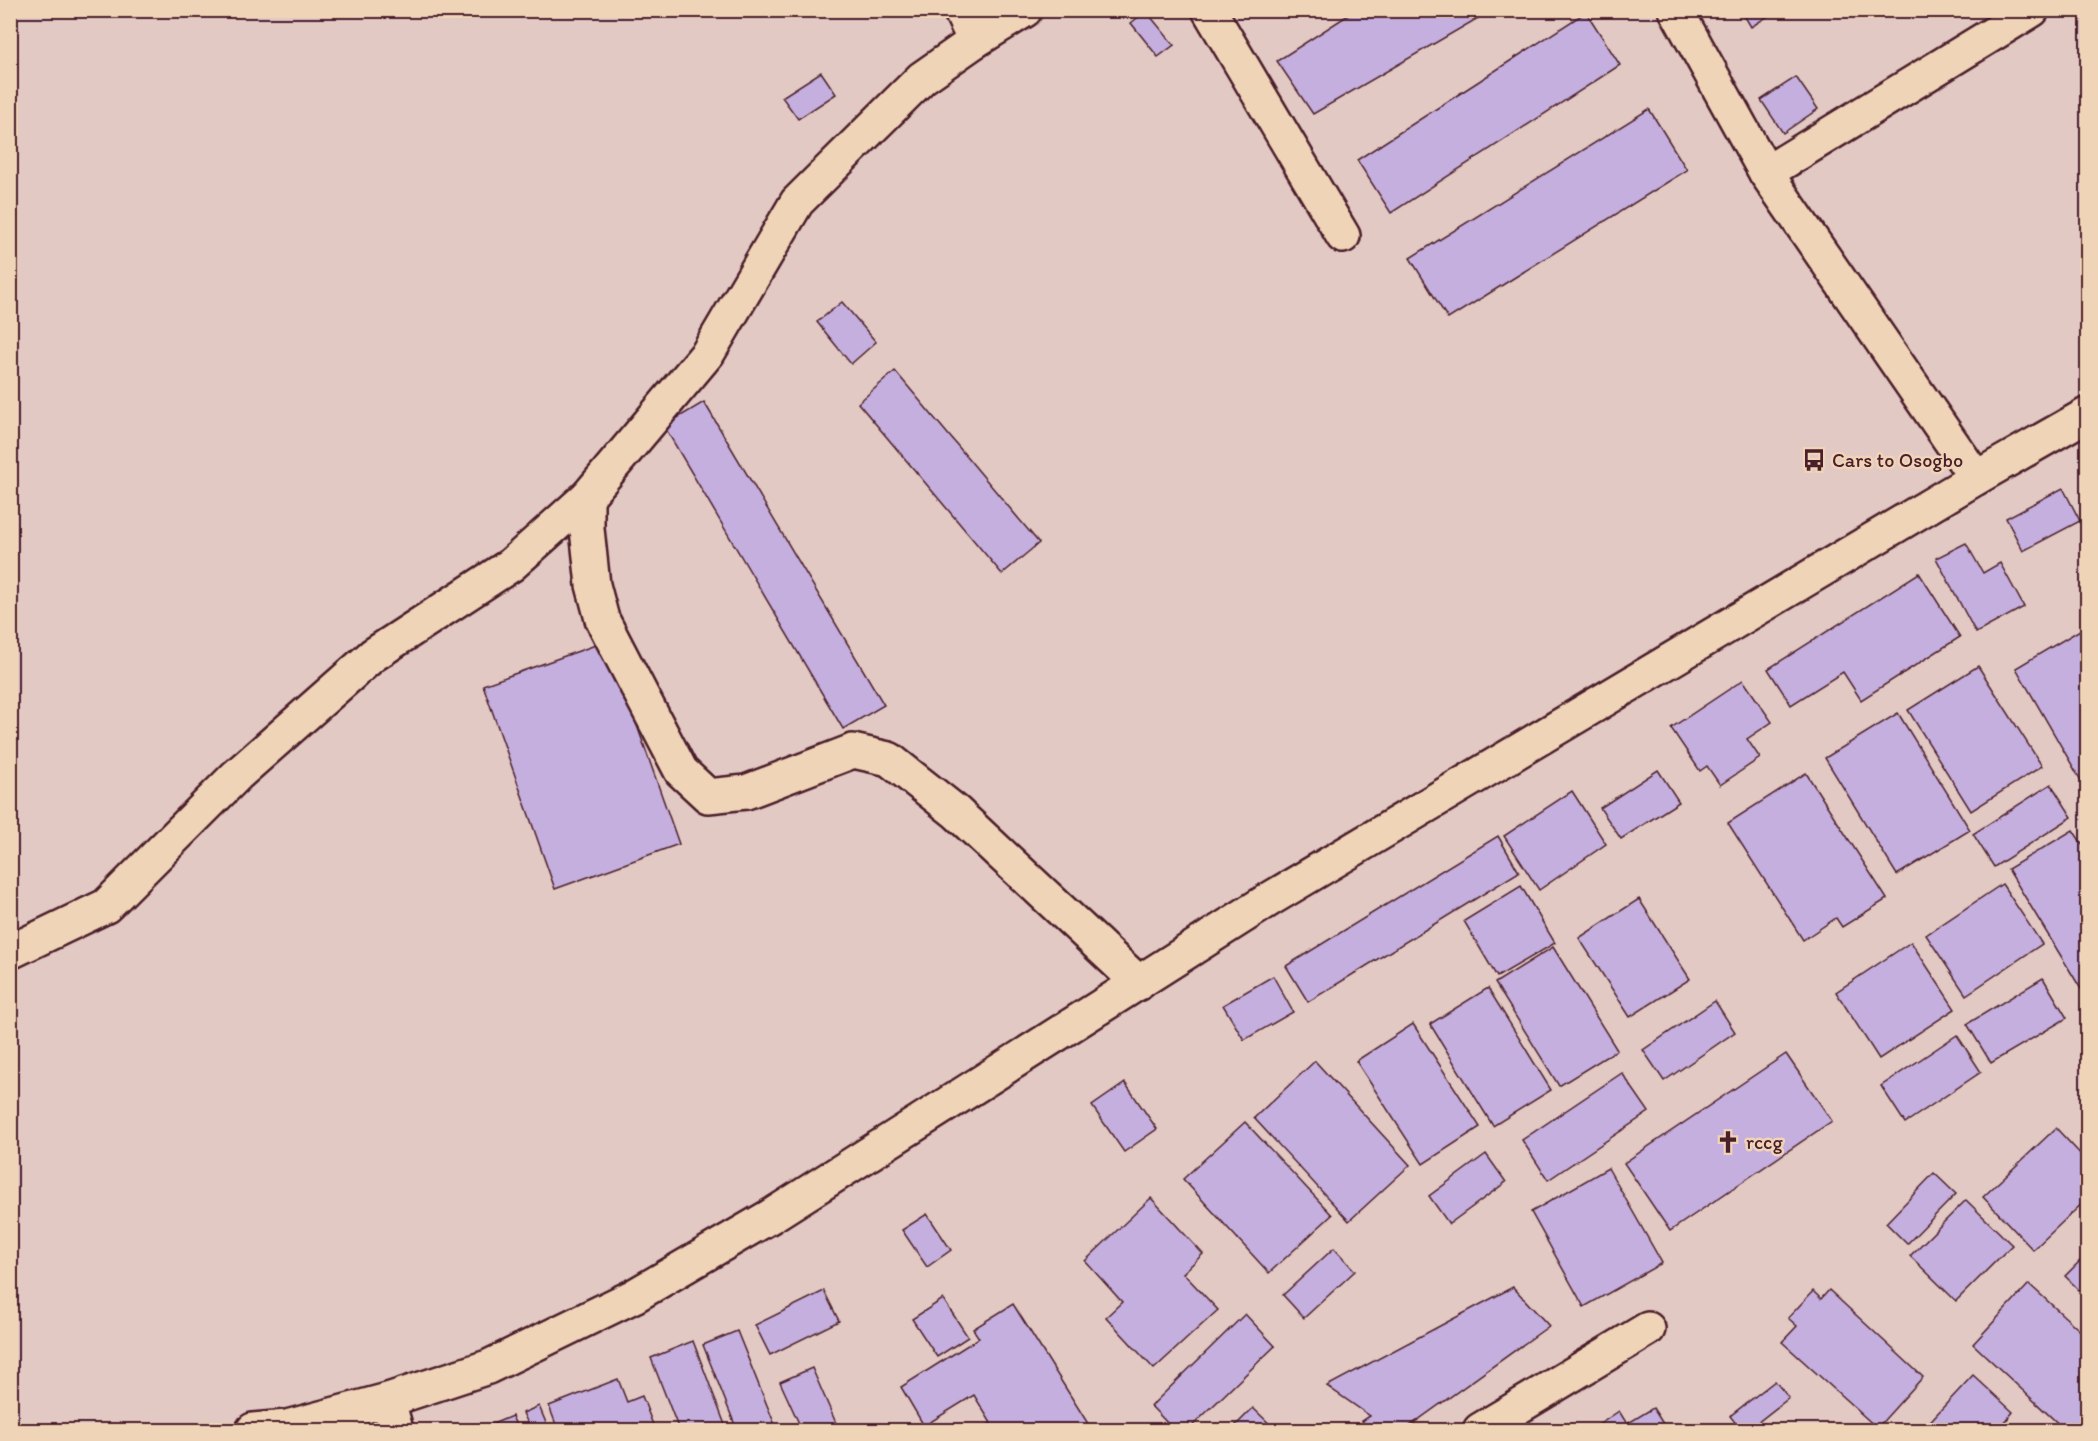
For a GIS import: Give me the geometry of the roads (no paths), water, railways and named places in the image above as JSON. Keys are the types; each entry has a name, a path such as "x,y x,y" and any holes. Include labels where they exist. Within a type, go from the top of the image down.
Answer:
{"street":[{"path":"960,10 975,41"},
{"path":"10,952 106,906 237,775 373,656 511,565 587,497 708,353 797,202 922,78 1025,10"},
{"path":"1209,10 1342,236"},
{"path":"1676,10 1766,173 1976,477"},
{"path":"1766,173 2032,10"},
{"path":"253,1431 392,1415 634,1296 771,1216 1270,899 1976,477 2088,414"},
{"path":"587,497 587,529 593,585 602,619 681,771 708,796 746,792 853,751 889,759 956,812 1139,983"},
{"path":"1480,1431 1648,1329"}],"place":[{"name":"Cars to Osogbo","path":"1814,460"},
{"name":"rccg","path":"1728,1142"}]}
